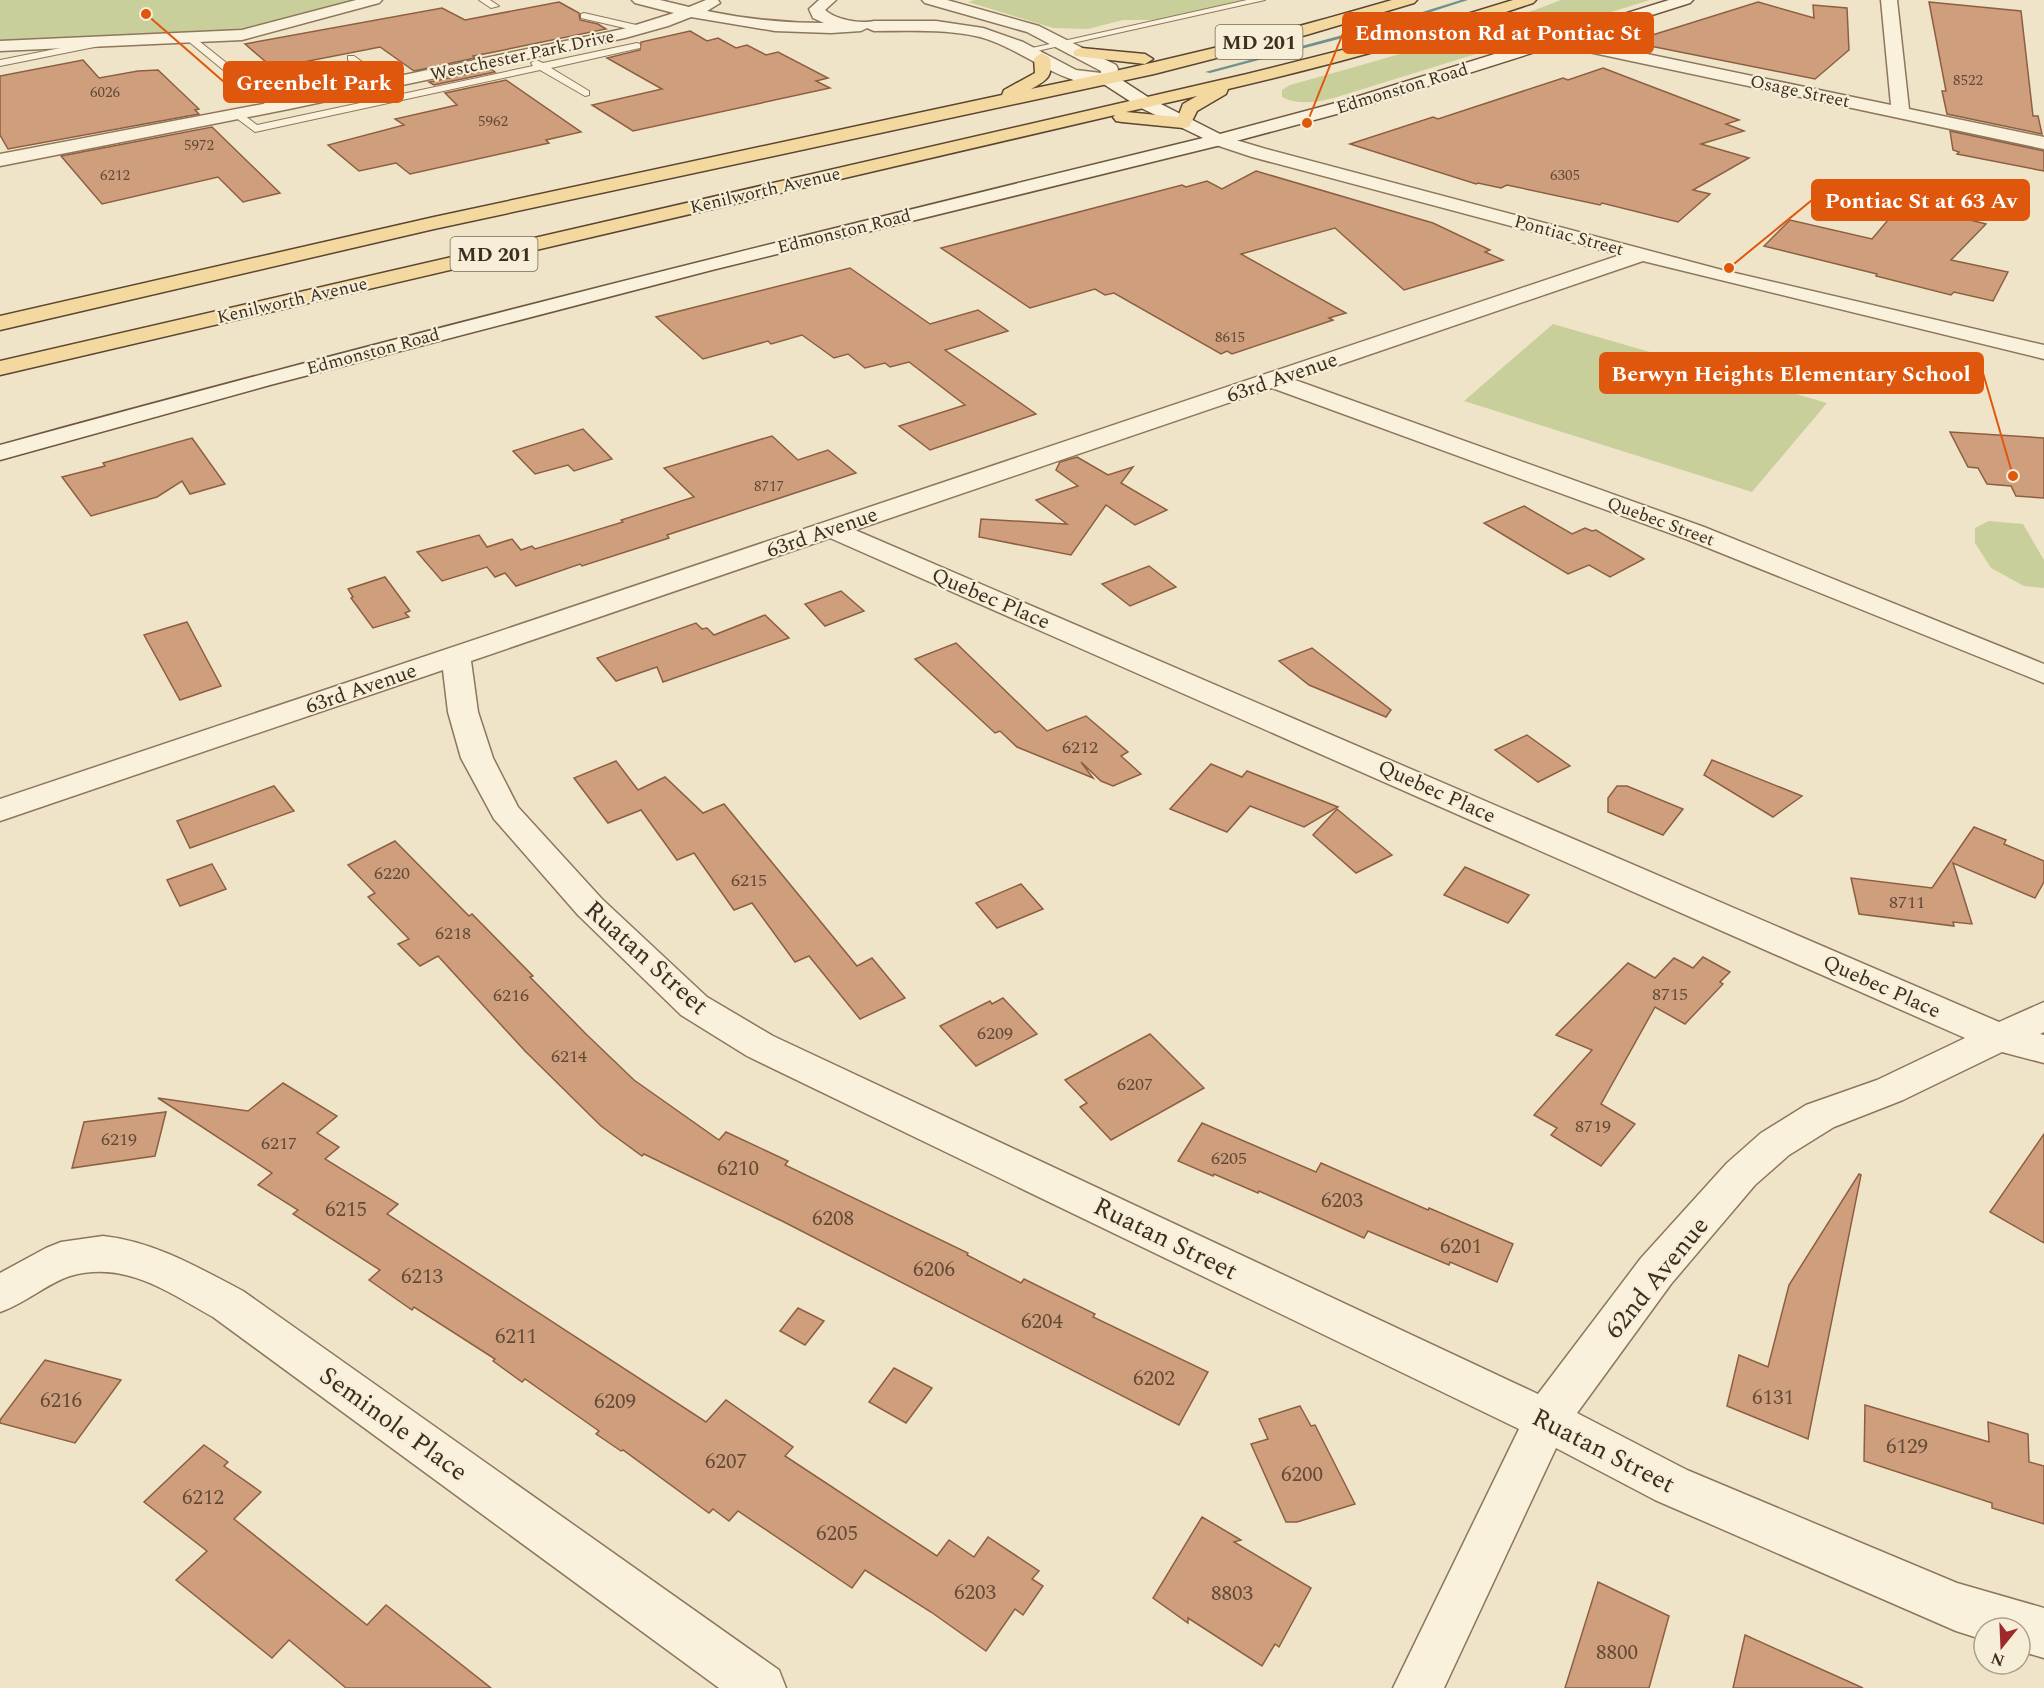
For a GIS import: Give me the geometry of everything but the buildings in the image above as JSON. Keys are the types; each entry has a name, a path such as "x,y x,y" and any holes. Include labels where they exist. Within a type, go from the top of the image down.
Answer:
{"main road":[{"name":"Kenilworth Avenue","path":"0,323 445,221 1108,79 1300,32 1409,0"},
{"name":"Kenilworth Avenue","path":"0,368 1074,118 1238,82 1374,49 1528,0"},
{"path":"1081,53 1147,59 1233,49"},
{"path":"960,109 1008,95 1036,80 1044,71 1035,54"},
{"path":"1074,118 1122,117 1185,124 1189,108 1198,101 1238,82"}],"street":[{"path":"0,46 191,39 255,33 374,0"},
{"path":"640,0 764,10"},
{"path":"700,5 746,24 814,30 900,22 914,17 921,8 913,0"},
{"path":"824,3 817,12 826,20 867,26 907,25 966,30 995,36 1035,54 1072,75 1108,79 1110,69 1063,43 1015,23 930,0"},
{"name":"Edmonston Road","path":"0,453 262,380 660,277 1219,140 1349,105 1685,0"},
{"path":"1889,0 1900,112"},
{"path":"799,7 824,3"},
{"name":"Westchester Park Drive","path":"0,160 274,107 642,29 700,5"},
{"name":"Osage Street","path":"1556,40 2044,142"},
{"name":"Pontiac Street","path":"1108,79 1145,103 1185,124 1219,140 1258,153 1779,291 2044,352"},
{"path":"1166,152 1181,138 1185,124"},
{"name":"63rd Avenue","path":"0,810 1644,255"},
{"name":"Quebec Street","path":"1273,380 1695,533 2044,674"},
{"name":"Quebec Place","path":"831,529 2001,1038 2044,1049"},
{"name":"Ruatan Street","path":"456,656 463,712 477,758 505,812 590,907 694,1006 760,1046 1546,1420 1671,1485 1945,1603 2044,1633"},
{"name":"62nd Avenue","path":"1418,1688 1546,1420 1656,1271 1741,1174 1775,1144 1820,1116 1890,1089 2044,1016"},
{"name":"Seminole Place","path":"0,1294 61,1260 103,1253 128,1256 176,1274 228,1304 761,1688"}],"lane":[{"path":"484,0 494,6"},
{"path":"1035,54 1063,43 1260,0"},
{"path":"584,16 642,29"},
{"path":"191,39 274,107"},
{"path":"0,63 109,42"},
{"path":"236,114 255,129 637,46"},
{"path":"523,54 585,93"},
{"path":"351,58 386,83"}],"green space":[{"path":"0,0 357,0 236,31 0,42"},
{"path":"975,0 1244,0 1159,20 1123,20 1088,29 1053,28 968,2"},
{"path":"1561,0 1650,0 1330,99 1295,102 1282,97 1282,90 1290,85 1426,46"},
{"path":"1553,324 1827,403 1752,492 1464,401"},
{"path":"1989,521 2023,524 2044,560 2044,588 2024,586 1991,568 1975,543 1975,528"}],"waterway":[{"path":"1208,72 1382,26 1466,0"}],"place":[{"name":"Greenbelt Park","path":"146,14"},
{"name":"Edmonston Rd at Pontiac St","path":"1307,123"},
{"name":"Pontiac St at 63 Av","path":"1729,268"},
{"name":"Berwyn Heights Elementary School","path":"2013,476"}]}
